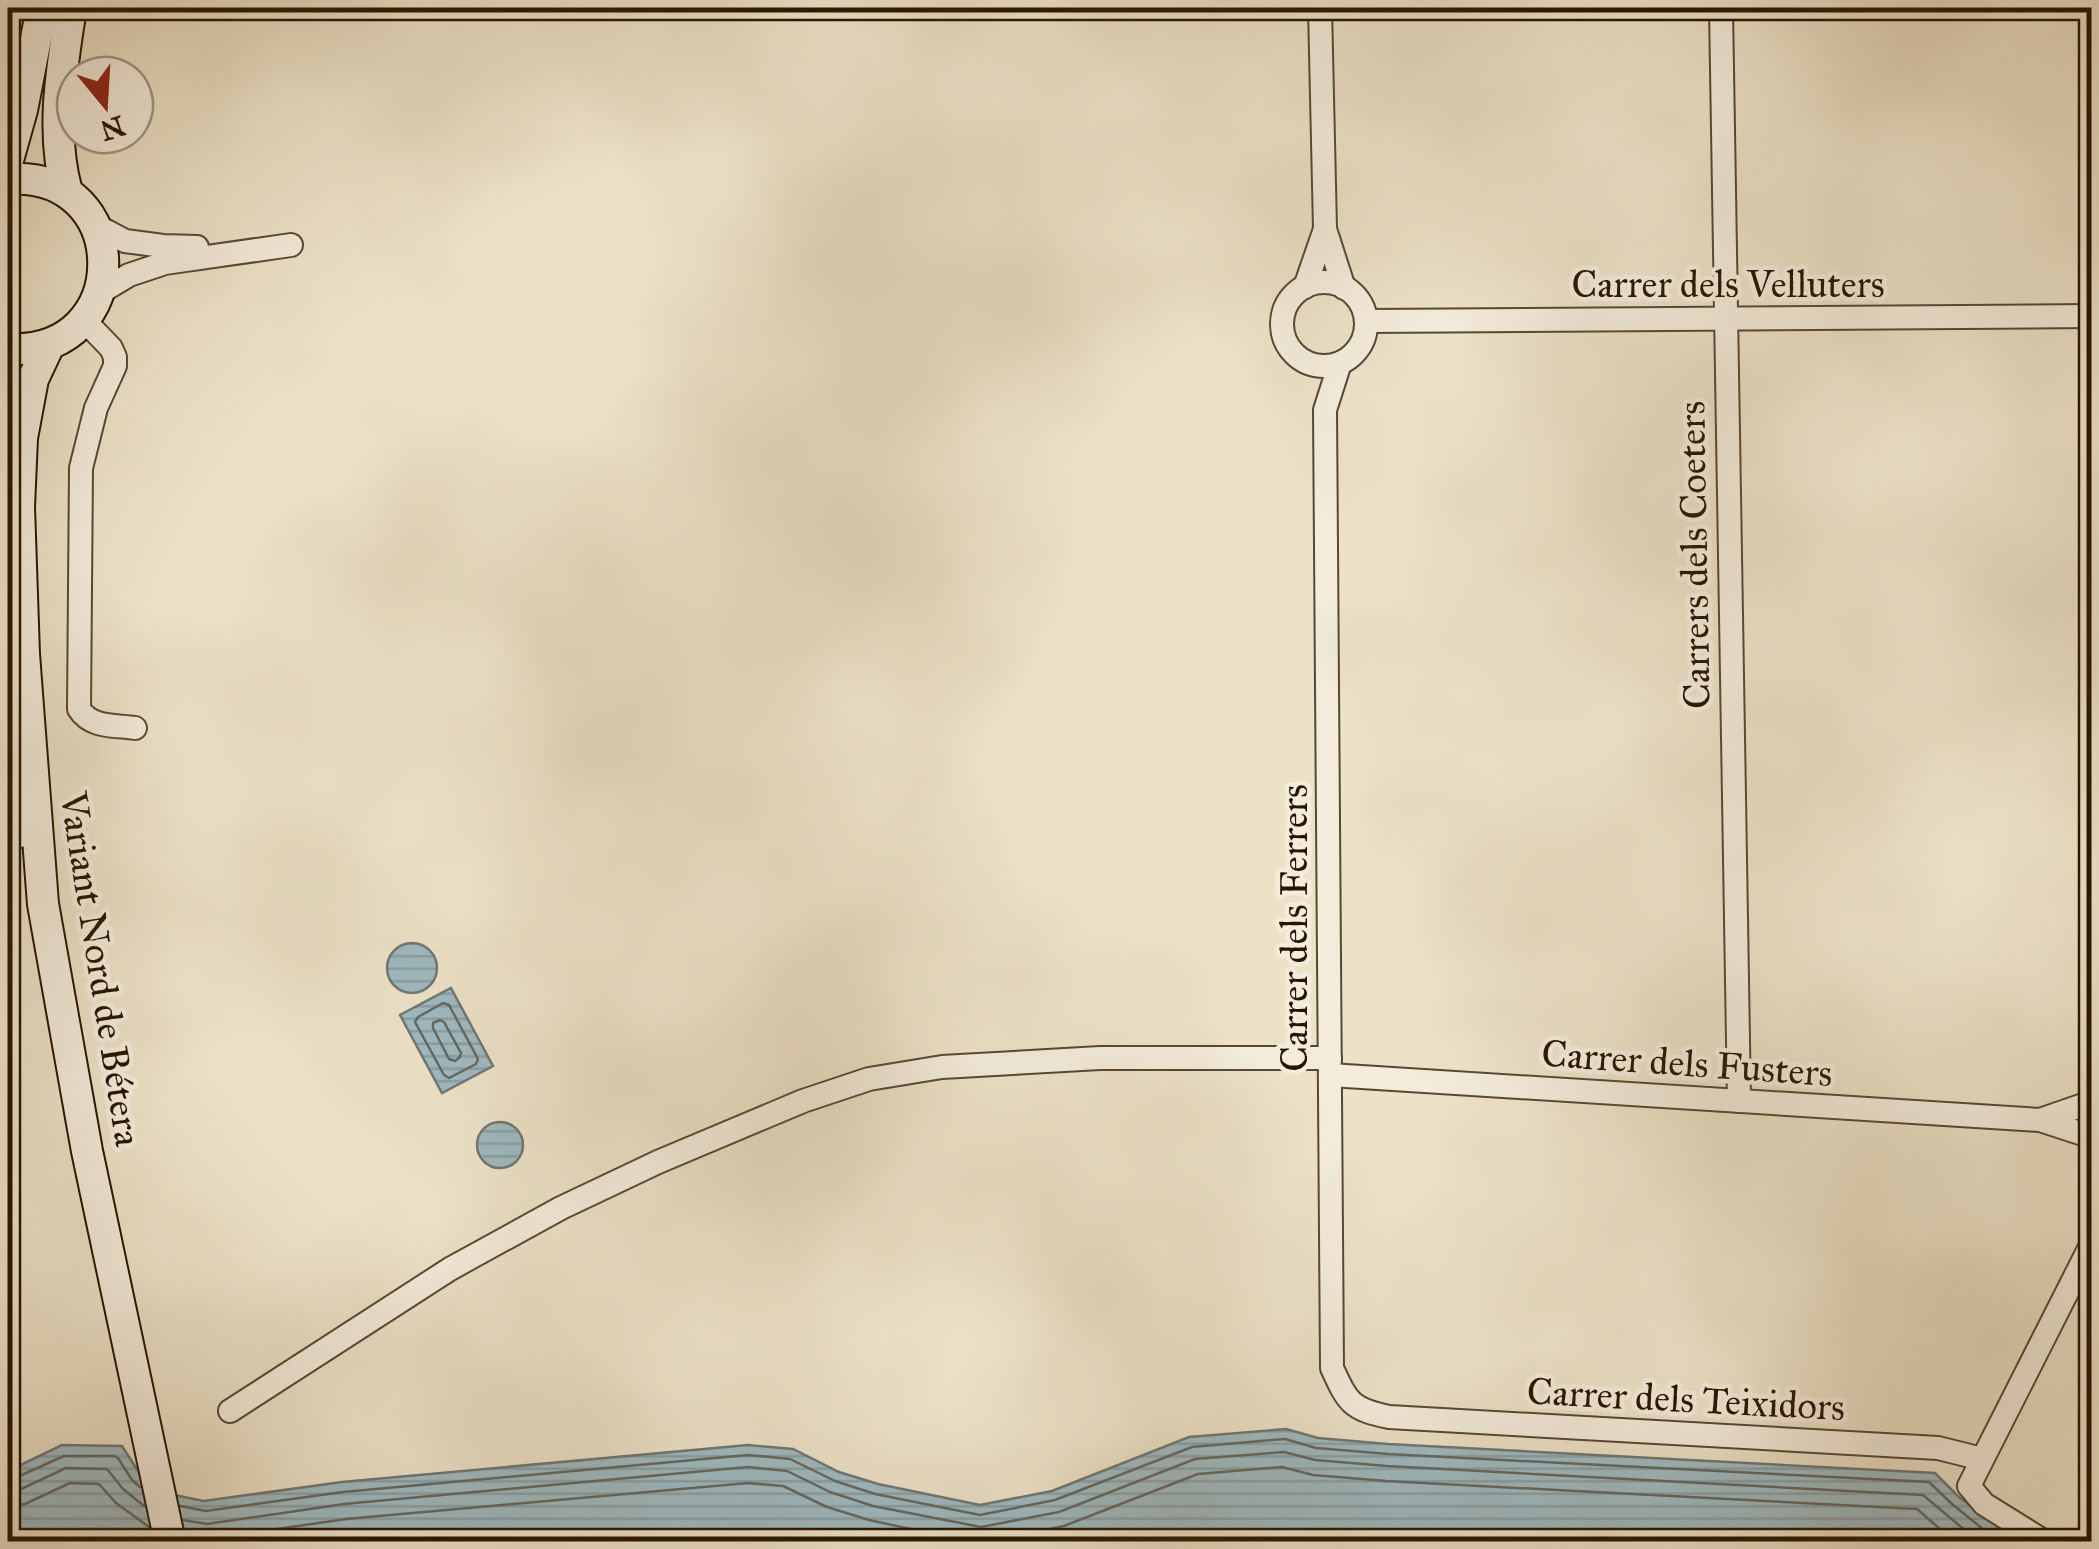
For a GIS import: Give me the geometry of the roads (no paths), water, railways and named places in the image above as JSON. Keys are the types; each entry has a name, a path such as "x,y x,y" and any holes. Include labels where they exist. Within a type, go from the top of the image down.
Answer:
{"main road":[{"path":"8,160 42,8"},
{"path":"66,192 61,172 58,94 70,8"},
{"path":"8,179 46,182 66,192 85,208 104,253 104,277 92,306 68,334 26,350 8,349"},
{"name":"Variant Nord de Bétera","path":"49,344 33,380 22,438 19,507 24,654 42,904 154,1542"},
{"name":"Variant Nord de Bétera","path":"8,742 24,904 81,1220 170,1542"}],"street":[{"path":"1320,8 1325,229 1344,288"},
{"name":"Carrers dels Coeters","path":"1721,8 1739,1101"},
{"path":"95,226 125,240 163,246 291,244 165,263 129,275 92,306 115,357 115,366 96,408 81,468 79,709 93,723 135,728"},
{"path":"1305,287 1325,229"},
{"path":"1318,283 1344,288 1355,296 1366,322 1360,346 1340,363 1321,366 1302,360 1285,342 1282,317 1286,305 1294,294 1318,283"},
{"name":"Carrer dels Velluters","path":"1366,322 2092,316"},
{"name":"Carrer dels Ferrers","path":"1302,360 1326,410"},
{"name":"Carrer dels Ferrers","path":"1340,363 1326,410 1332,1368 1344,1394 1357,1408 1386,1417"},
{"name":"Carrer dels Fusters","path":"230,1410 450,1270 561,1208 803,1100 870,1079 942,1067 1100,1058 1330,1066 1739,1101 2040,1120 2092,1137"},
{"name":"Carrer dels Fusters","path":"2040,1120 2092,1102"},
{"path":"2045,1542 1984,1504 1969,1486 2092,1243"},
{"name":"Carrer dels Teixidors","path":"1386,1417 1938,1448 1982,1459"}],"water":[{"path":"412,943 430,950 437,968 430,986 412,993 394,986 387,968 394,950"},
{"path":"451,988 493,1066 442,1093 400,1015"},
{"path":"500,1122 516,1129 523,1145 516,1161 500,1168 484,1161 477,1145 484,1129"},
{"path":"1286,1429 1318,1438 1388,1444 1935,1473 1959,1497 2017,1541 8,1542 8,1471 62,1445 122,1446 140,1474 164,1493 204,1501 342,1482 748,1445 793,1449 839,1472 878,1484 980,1505 1052,1491 1189,1437"}]}
